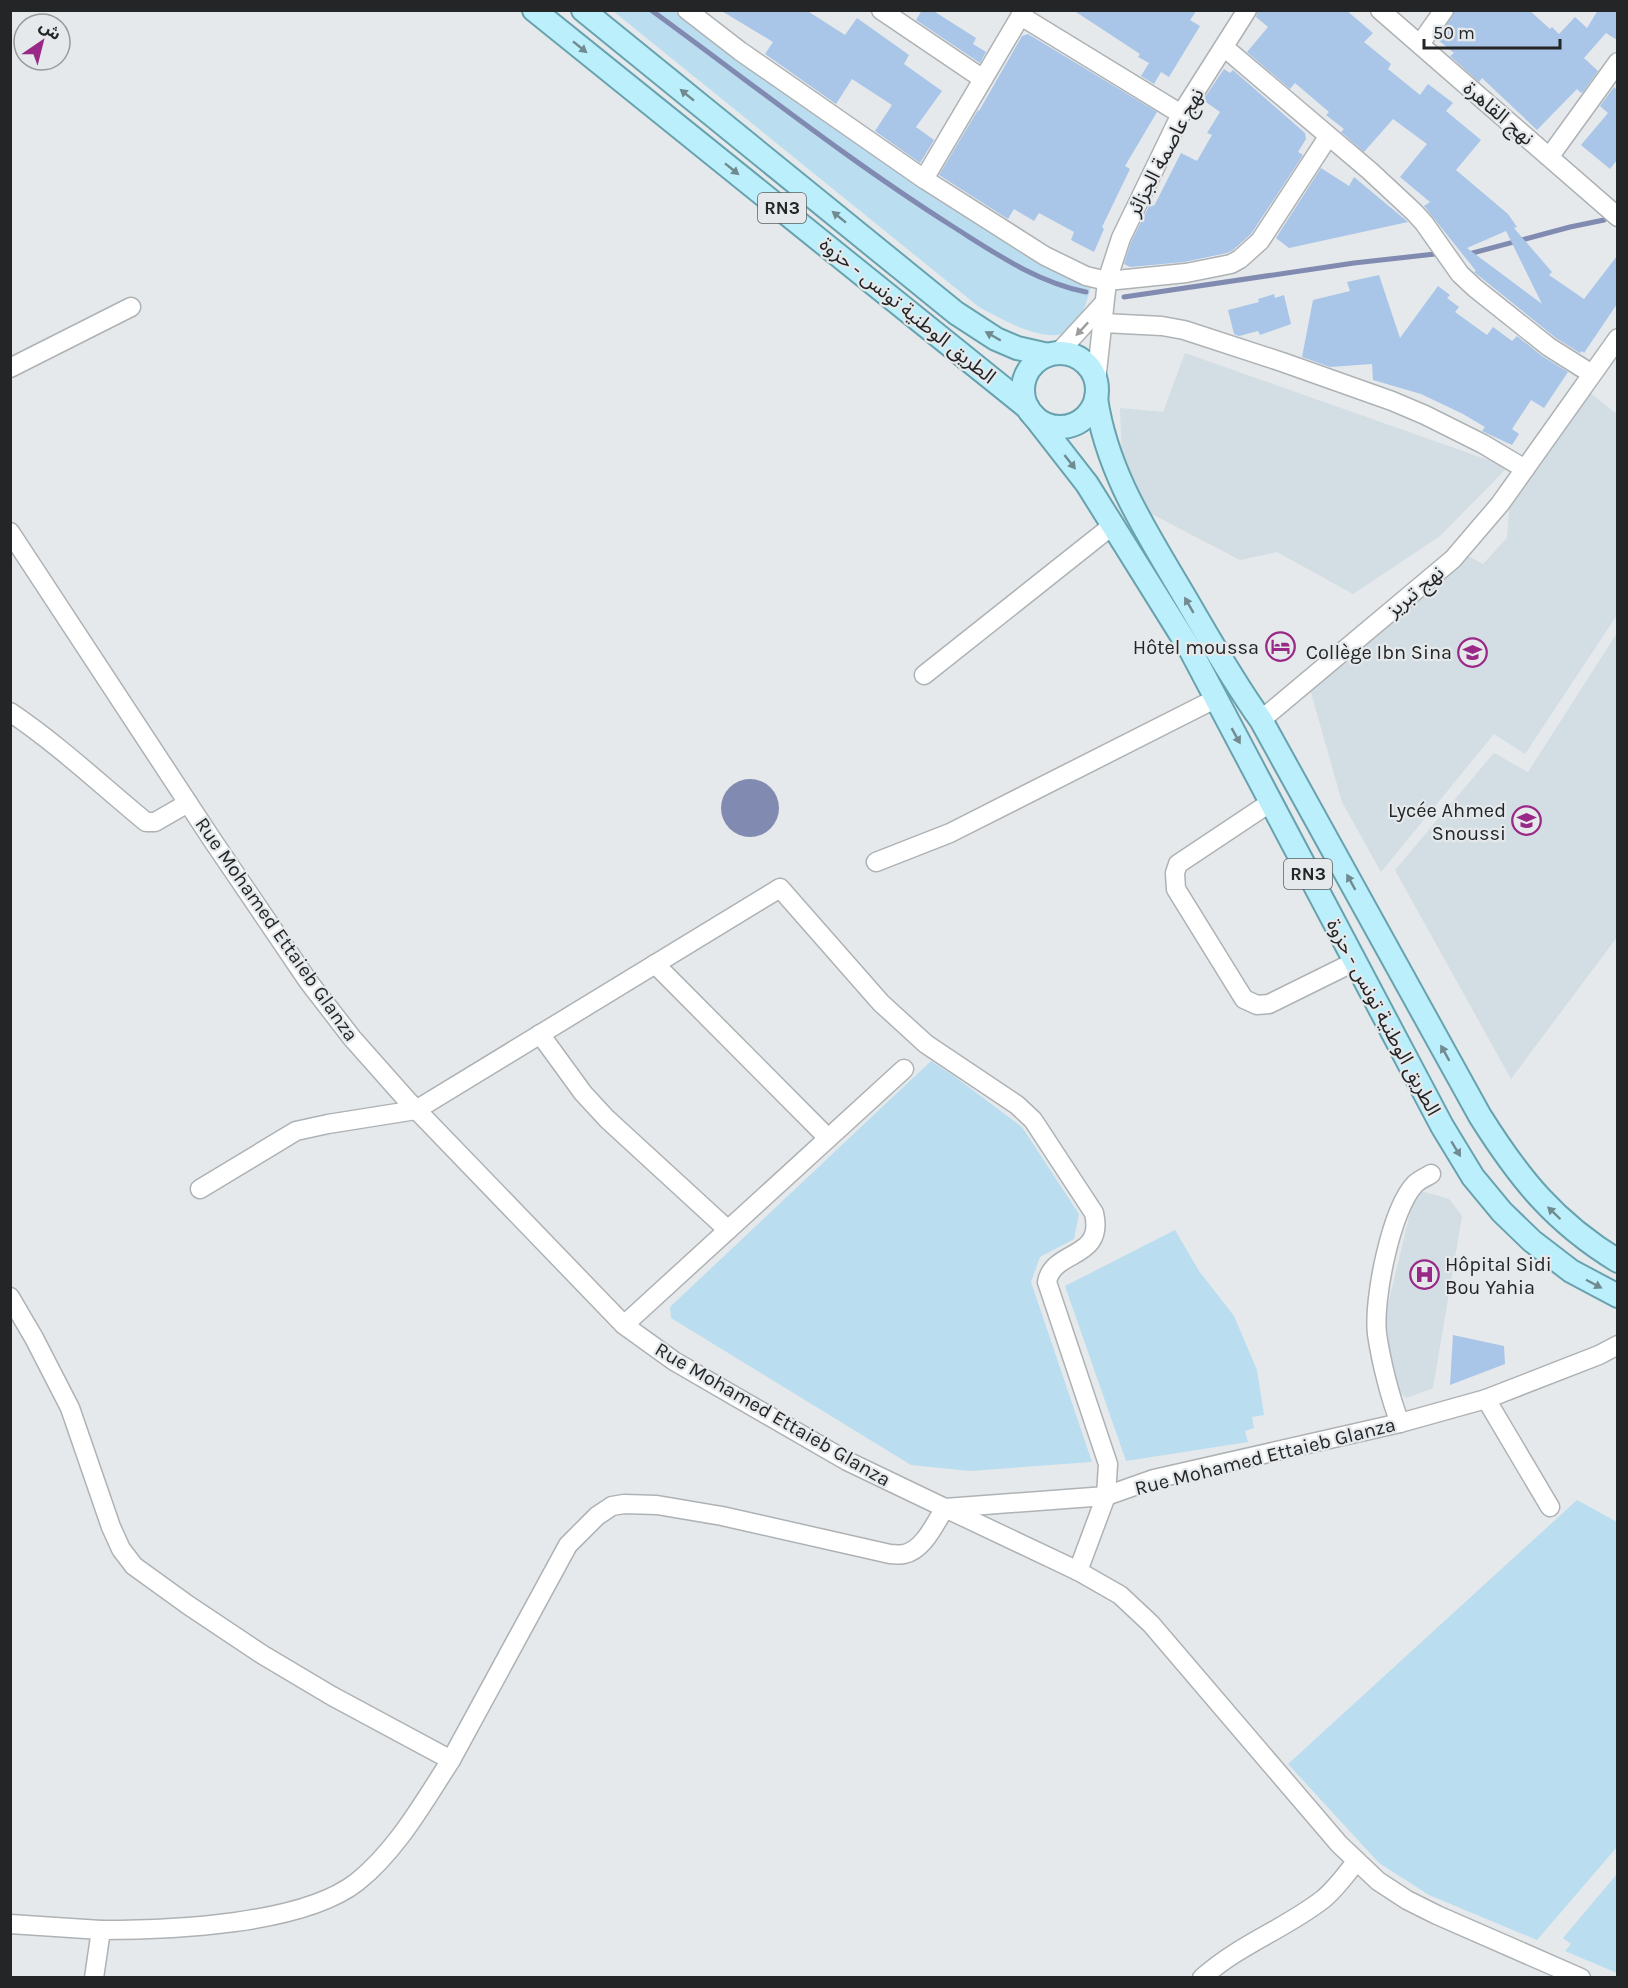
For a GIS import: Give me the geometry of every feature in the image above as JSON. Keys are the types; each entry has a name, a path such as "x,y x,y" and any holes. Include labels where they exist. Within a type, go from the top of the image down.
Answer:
{"main road":[{"name":"الطريق الوطنية تونس - حزوة","path":"534,10 1031,412 1087,484 1113,525 1199,645 1235,684 1261,720 1480,1116 1506,1157 1530,1187 1568,1226 1590,1244 1617,1261"},
{"name":"الطريق الوطنية تونس - حزوة","path":"583,10 956,313 996,339 1017,348 1053,354"},
{"path":"782,209 799,185"},
{"path":"1031,412 1024,395 1026,377 1036,361 1053,354"},
{"name":"RN3","path":"1031,412 1043,423 1065,427 1085,417 1092,409 1096,390 1093,372 1078,357 1053,354"},
{"name":"الطريق الوطنية تونس - حزوة","path":"1096,390 1100,424 1117,476 1199,645 1215,699 1442,1126 1473,1177 1502,1212 1532,1241 1570,1271 1617,1296"}],"street":[{"path":"687,10 740,51 924,179 1045,256 1086,276 1107,281 1186,273 1231,264 1249,254 1260,241 1328,137"},
{"path":"881,10 907,17 983,79"},
{"name":"نهج عاصمة الجزائر","path":"1096,390 1107,281 1121,238 1181,114 1247,10"},
{"name":"نهج القاهرة","path":"1380,10 1550,156 1617,217"},
{"path":"1420,44 1444,10"},
{"path":"924,179 1023,13 1181,114"},
{"path":"1225,48 1370,171 1414,212 1460,274 1475,288 1549,347 1592,374"},
{"path":"1550,156 1617,62"},
{"path":"1053,354 1104,303"},
{"path":"10,369 131,308"},
{"path":"1103,323 1162,326 1184,330 1282,362 1392,400 1483,444 1525,468"},
{"name":"نهج تبريز","path":"1261,720 1453,559 1480,529 1617,338"},
{"path":"924,675 1113,525"},
{"name":"Rue Mohamed Ettaieb Glanza","path":"10,532 308,981 352,1038 416,1110 624,1324 674,1361 847,1461 945,1508 1106,1496 1154,1479 1400,1423 1486,1399 1599,1355 1617,1345"},
{"path":"876,862 960,828 1215,699"},
{"path":"10,712 74,759 146,822 155,822 188,803"},
{"path":"1270,802 1178,864 1175,873 1176,889 1244,999 1257,1005 1269,1004 1354,962"},
{"path":"200,1189 296,1131 416,1110 780,888 881,1003 926,1044 1017,1105 1033,1120 1094,1213 1095,1233 1091,1242 1054,1268 1047,1282 1108,1464 1106,1496 1078,1571"},
{"path":"655,964 828,1138"},
{"path":"540,1034 583,1093 607,1119 728,1230"},
{"path":"624,1324 904,1069"},
{"path":"1400,1423 1394,1408 1377,1333 1379,1288 1387,1248 1405,1197 1416,1183 1431,1174"},
{"path":"10,1297 70,1408 111,1527 121,1549 134,1566 263,1655 332,1696 451,1760"},
{"path":"1486,1399 1550,1507"},
{"path":"10,1924 101,1930 141,1930 249,1920 303,1909 356,1883 387,1853 451,1760 568,1545 597,1516 612,1506 657,1505 722,1516 890,1554 905,1554 915,1549 924,1540 945,1508 1078,1571 1120,1595 1151,1624 1356,1862 1378,1881 1437,1915 1581,1977"},
{"path":"1202,1977 1221,1960 1324,1899 1356,1862"},
{"path":"94,1977 101,1930"}],"shaded area":[{"path":"613,11 674,11 772,81 1093,280 1077,322 1064,333 1040,334 1026,330 979,307"},
{"path":"1185,353 1508,467 1440,536 1353,594 1277,552 1240,560 1144,510 1122,460 1120,408 1163,412"},
{"name":"Collège Ibn Sina","path":"1590,393 1617,414 1617,615 1525,754 1494,734 1381,872 1342,802 1310,689 1468,556 1483,564 1507,538 1510,501"},
{"name":"Lycée Ahmed Snoussi","path":"1617,633 1617,937 1511,1079 1395,870 1494,753 1528,772"},
{"path":"750,779 766,784 774,792 779,808 774,824 766,832 750,837 734,832 726,824 721,808 726,792 734,784"},
{"path":"931,1061 1022,1127 1079,1214 1074,1239 1040,1257 1031,1282 1092,1462 970,1471 911,1465 671,1318 670,1307"},
{"name":"Hôpital Sidi Bou Yahia","path":"1421,1191 1449,1199 1462,1216 1433,1388 1406,1398 1394,1388 1381,1334 1414,1197"},
{"path":"1175,1230 1199,1271 1234,1316 1257,1370 1264,1415 1252,1417 1254,1428 1245,1431 1248,1442 1126,1461 1065,1286"},
{"path":"1577,1500 1617,1522 1617,1847 1537,1940 1429,1895 1379,1863 1288,1764"},
{"path":"1617,1874 1617,1973 1565,1951 1571,1944 1563,1938"}],"building":[{"path":"720,10 806,10 845,35 857,18 909,55 904,64 942,91 916,127 934,140 920,163 875,131 892,105 852,79 836,104 765,54 773,42"},
{"path":"922,10 932,10 976,38 973,44 986,52 980,63 916,20"},
{"path":"1073,10 1197,10 1190,20 1200,26 1169,77 1161,72 1154,84 1141,76 1149,63 1138,57 1140,54"},
{"path":"1258,10 1346,10 1373,33 1364,42 1391,64 1388,69 1420,95 1428,84 1453,103 1446,111 1481,140 1456,170 1508,214 1517,227 1514,228 1552,272 1549,275 1584,299 1617,256 1617,304 1584,353 1582,351 1580,353 1556,338 1474,272 1476,271 1424,206 1430,202 1400,177 1427,144 1393,119 1364,152 1341,132 1344,129 1326,115 1329,112 1295,83 1290,89 1247,52 1268,27 1256,17","holes":["1506,231 1542,304 1467,248"]},
{"path":"1455,10 1529,10 1559,34 1575,17 1587,28 1598,10 1617,10 1617,40 1606,33 1584,58 1598,71 1583,92 1577,89 1537,130 1482,78 1479,82 1450,56 1454,53 1437,39"},
{"path":"1028,34 1157,112 1125,166 1130,169 1102,227 1104,229 1094,252 1071,240 1074,232 1039,213 1034,221 1014,209 1008,219 939,175 1022,36"},
{"path":"1224,69 1230,73 1233,70 1305,133 1306,139 1298,152 1303,155 1251,234 1233,250 1184,262 1130,267 1124,264 1131,242 1150,204 1154,206 1181,153 1197,161 1212,135 1207,133 1220,112 1203,100"},
{"path":"1614,87 1617,90 1617,160 1610,169 1581,145 1608,113 1600,106"},
{"path":"1321,168 1349,186 1354,177 1408,222 1289,248 1276,238"},
{"path":"1379,275 1400,338 1438,286 1450,295 1447,298 1459,307 1455,312 1487,335 1493,327 1512,341 1517,336 1542,356 1568,372 1544,408 1531,400 1512,429 1519,434 1512,445 1482,431 1485,427 1463,414 1421,394 1373,380 1372,364 1330,367 1302,357 1313,300 1350,291 1347,282"},
{"path":"1274,294 1275,298 1284,295 1291,324 1260,335 1258,331 1239,336 1234,334 1228,310 1259,302 1258,299"},
{"path":"1453,1335 1504,1346 1505,1364 1450,1385"}],"waterway":[{"path":"651,10 837,148 913,201 1033,274 1086,292"},
{"path":"1469,254 1604,220"},
{"path":"1124,297 1354,263 1435,254"}],"place":[{"name":"Hôtel moussa","path":"1280,647"},
{"name":"Collège Ibn Sina","path":"1473,652"},
{"name":"Lycée Ahmed Snoussi","path":"1527,821"},
{"name":"Hôpital Sidi Bou Yahia","path":"1424,1275"}]}
